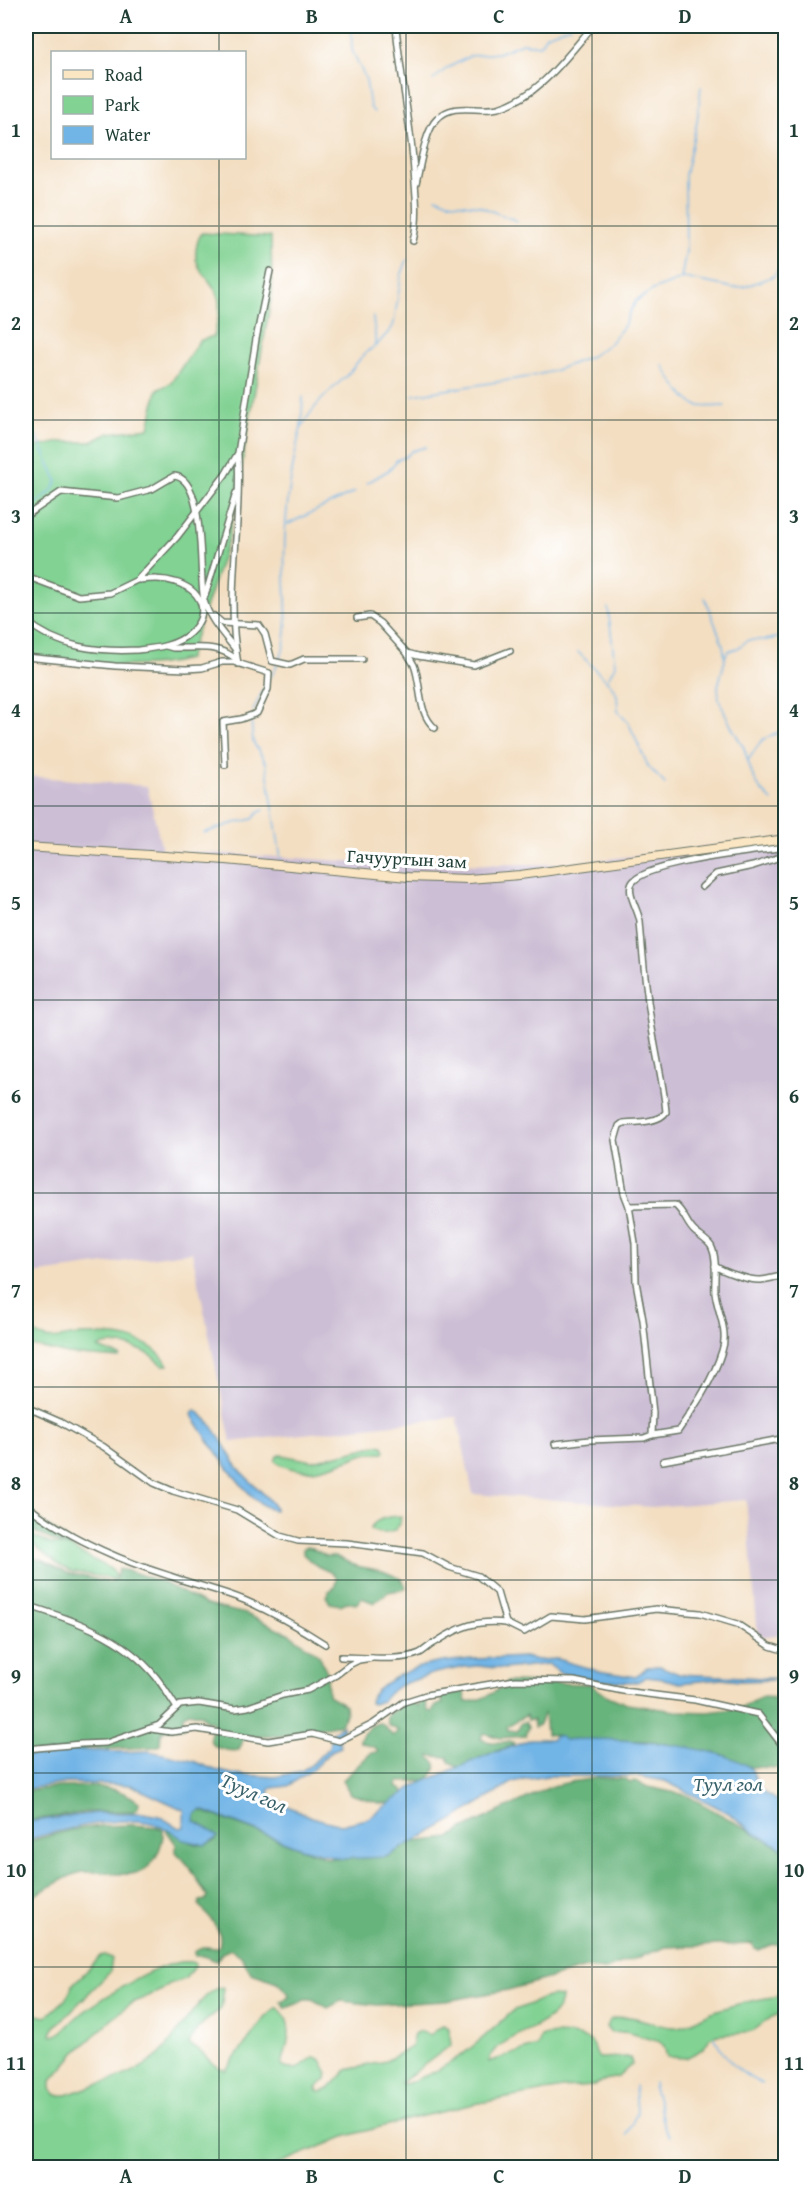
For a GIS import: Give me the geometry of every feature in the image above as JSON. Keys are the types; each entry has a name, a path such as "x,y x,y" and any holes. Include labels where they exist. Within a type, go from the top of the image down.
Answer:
{"main road":[{"name":"Гачууртын зам","path":"26,847 226,860 408,877 468,879 520,875 786,839"}],"street":[{"path":"396,26 400,67 410,118 416,184 413,242"},
{"path":"416,184 431,128 436,119 446,112 459,108 480,110 498,108 529,93 568,57 593,26"},
{"path":"238,664 234,624 233,558 239,488 238,453 256,339 270,271"},
{"path":"26,576 78,596 110,593 137,580 172,544 225,475 238,453"},
{"path":"26,516 62,492 118,498 152,489 177,476 185,481 196,511 201,535 200,573 204,600 236,650"},
{"path":"26,482 26,494"},
{"path":"204,600 225,525 239,488"},
{"path":"137,580 156,579 176,582 189,588 200,600 201,615 192,631 166,646"},
{"path":"209,611 222,623 259,625 265,633 272,661 290,666 304,659 362,659"},
{"path":"357,618 370,616 380,623 407,653 414,665 426,715 430,724 435,728"},
{"path":"26,623 53,638 78,647 114,652 166,646 216,648 236,658 238,664"},
{"path":"407,653 474,665 510,651"},
{"path":"26,657 134,667 202,668 228,661 269,673 268,689 257,713 223,722 225,765"},
{"path":"652,1435 653,1413 644,1320 636,1282 635,1243 615,1140 616,1133 623,1123 662,1118 666,1112 645,974 639,913 630,887 644,874 681,862 786,847"},
{"path":"702,887 716,874 753,866 786,855"},
{"path":"555,1444 644,1438 678,1431 703,1394 722,1351 723,1325 716,1294 712,1248 693,1230 675,1205 629,1206"},
{"path":"715,1266 720,1270 758,1281 786,1276"},
{"path":"26,1407 60,1422 104,1448 154,1483 237,1510 280,1536 298,1541 347,1543 423,1553 449,1567 478,1576 497,1592 506,1623"},
{"path":"663,1461 786,1438"},
{"path":"26,1505 70,1534 109,1554 246,1601 300,1628 325,1644"},
{"path":"26,1605 73,1620 109,1636 134,1654 156,1677 177,1708"},
{"path":"341,1657 397,1658 420,1652 453,1631 488,1621 506,1623 524,1632 550,1617 585,1619 656,1609 700,1613 737,1624 770,1646 786,1650"},
{"path":"26,1749 106,1743 159,1725 180,1705 199,1703 235,1709 248,1707 283,1695 308,1690 359,1660 372,1658"},
{"path":"151,1729 171,1732 197,1730 268,1741 312,1734 339,1741 373,1724 404,1702 426,1695 515,1680 574,1681 622,1691 695,1700 758,1714 786,1750"}],"shaded area":[{"path":"26,776 147,786 162,850 411,865 566,864 785,838 785,1634 758,1637 746,1500 652,1507 473,1494 457,1417 231,1442 192,1252 26,1275"}],"green space":[{"path":"202,233 271,237 272,293 229,537 188,659 128,666 26,655 26,449 61,442 91,442 109,433 149,428 157,390 171,383 199,341 214,336 218,299 214,288 197,263 196,257 197,242"},
{"path":"26,1322 31,1324 31,1330 37,1335 48,1338 91,1335 129,1338 151,1348 161,1355 168,1365 163,1365 142,1351 122,1345 98,1348 120,1356 119,1358 68,1354 26,1345"},
{"path":"378,1445 383,1446 384,1453 367,1453 320,1469 297,1470 275,1461 277,1456 281,1455 313,1461"},
{"path":"26,1516 57,1532 71,1546 60,1544 26,1528"},
{"path":"396,1516 401,1517 398,1527 394,1530 381,1533 370,1530 377,1521"},
{"path":"34,1537 51,1544 69,1547 113,1570 115,1575 113,1579 70,1571 31,1543 30,1540"},
{"path":"306,1547 326,1556 335,1556 356,1566 383,1571 402,1579 406,1587 388,1592 374,1603 362,1598 356,1604 330,1603 326,1596 335,1587 336,1578 303,1554 303,1549"},
{"path":"26,1557 42,1560 67,1573 109,1582 115,1580 119,1569 133,1572 164,1583 207,1605 246,1614 290,1634 319,1655 327,1672 328,1695 345,1705 346,1714 339,1725 300,1734 245,1736 239,1750 235,1751 213,1745 210,1738 213,1724 211,1721 205,1720 202,1715 190,1712 183,1715 184,1728 164,1730 161,1734 160,1745 155,1747 89,1748 26,1755"},
{"path":"507,1682 590,1684 606,1695 627,1704 676,1711 708,1712 742,1708 761,1697 784,1697 785,1768 750,1767 726,1756 652,1741 564,1740 560,1736 546,1734 544,1713 537,1726 534,1727 533,1720 527,1720 526,1715 507,1726 508,1730 518,1731 521,1723 525,1722 528,1727 525,1736 500,1738 483,1733 481,1739 484,1740 514,1743 512,1746 459,1768 450,1763 448,1757 430,1756 436,1763 432,1776 422,1781 398,1782 397,1787 404,1793 391,1803 379,1803 350,1794 343,1780 371,1753 378,1752 376,1748 360,1742 364,1733 371,1726 381,1723 393,1736 399,1731 388,1725 386,1716 403,1704 411,1702 418,1706 421,1701 425,1701 428,1711 432,1712 436,1706 443,1703 440,1694 452,1695 452,1691 463,1689 466,1702 472,1701 488,1695"},
{"path":"597,1778 626,1779 648,1787 686,1795 785,1850 785,1943 770,1945 759,1950 754,1949 752,1944 666,1947 605,1970 586,1968 508,1990 446,2001 377,2005 341,2001 328,2008 312,1999 304,1999 286,2008 281,2001 289,1997 289,1994 277,1982 251,1973 241,1956 231,1949 222,1953 217,1961 195,1956 199,1948 218,1948 220,1936 215,1925 199,1905 200,1901 206,1900 207,1896 189,1866 176,1852 176,1844 166,1830 201,1845 216,1840 210,1830 194,1821 193,1817 199,1810 327,1858 386,1857 413,1842 450,1838 463,1829 550,1787"},
{"path":"60,1787 111,1789 139,1802 138,1807 134,1811 88,1812 26,1821 26,1791"},
{"path":"131,1825 157,1827 163,1830 160,1847 149,1867 130,1874 86,1872 75,1874 26,1900 26,1842 70,1830"},
{"path":"100,1956 112,1958 110,1972 54,2028 52,2036 62,2031 100,2001 151,1972 182,1962 195,1965 185,1979 169,1984 162,1990 128,2005 75,2053 51,2081 51,2089 56,2095 67,2095 115,2079 150,2062 167,2047 205,1997 222,1987 224,1989 221,2009 198,2029 189,2044 216,2066 226,2070 265,2017 277,2007 287,2019 289,2026 283,2067 298,2068 315,2057 321,2060 328,2073 326,2079 316,2088 322,2092 329,2089 347,2070 386,2061 411,2047 414,2034 419,2031 430,2035 443,2025 449,2028 451,2045 400,2083 411,2082 456,2059 514,2010 543,1998 555,1996 561,1997 558,2008 550,2017 501,2045 493,2053 489,2062 538,2046 541,2037 546,2035 559,2034 573,2035 590,2041 599,2058 626,2057 630,2058 632,2064 618,2077 594,2086 562,2088 474,2104 414,2118 347,2136 270,2167 26,2167 26,2012 46,2017 65,2000 74,1983"},
{"path":"785,1992 785,2012 772,2017 754,2030 710,2038 703,2049 686,2058 667,2057 664,2046 660,2042 625,2032 611,2033 606,2027 609,2020 627,2017 663,2026 678,2027 723,2008 779,1996"}],"water":[{"path":"195,1410 209,1422 240,1470 267,1498 275,1510 265,1507 254,1498 230,1471 193,1417 192,1413"},
{"path":"524,1657 538,1660 557,1659 598,1671 636,1677 647,1667 660,1666 679,1674 785,1680 722,1679 680,1683 646,1677 637,1682 599,1681 560,1673 548,1664 504,1669 478,1666 435,1673 403,1684 392,1690 382,1701 370,1703 373,1694 395,1677 430,1664 468,1659"},
{"name":"Туул гол","path":"342,1725 343,1730 339,1739 341,1747 331,1751 313,1769 288,1786 272,1788 269,1791 271,1798 311,1817 341,1825 367,1819 414,1786 531,1739 552,1739 560,1736 564,1740 605,1739 660,1743 712,1753 734,1759 749,1767 759,1787 785,1805 785,1850 755,1833 727,1812 665,1781 636,1776 547,1776 513,1782 456,1818 386,1857 342,1859 301,1848 202,1810 195,1814 194,1821 218,1837 205,1845 184,1840 168,1829 137,1821 97,1823 26,1840 26,1822 96,1813 143,1813 159,1816 179,1828 184,1827 184,1810 130,1785 67,1783 26,1789 26,1756 79,1750 149,1751 193,1761 232,1774 275,1777 301,1771 311,1765 329,1747 331,1735"}],"waterway":[{"path":"351,26 352,50 366,80 370,107 374,112"},
{"path":"433,80 446,69 470,56 498,53 522,43 540,45 546,35 570,26"},
{"path":"681,279 686,251 685,175 697,122 701,87"},
{"path":"436,197 448,202 479,206 517,221"},
{"path":"376,346 394,323 401,276 407,260"},
{"path":"413,395 553,371 590,357 610,343 624,326 636,301 653,290 684,278 734,288 744,287 774,276 779,269 786,267"},
{"path":"279,661 286,632 286,517 299,435 309,415 319,402 374,347 373,317"},
{"path":"663,365 678,388 692,403 703,406 725,406"},
{"path":"26,382 31,395 27,408 30,423 57,480 49,493 26,510"},
{"path":"301,429 303,397"},
{"path":"367,483 389,470 397,460 412,451 426,447"},
{"path":"288,524 355,492"},
{"path":"705,598 723,645 725,660 718,686 719,700 744,748 752,774 760,789 772,801"},
{"path":"608,608 615,665 608,679"},
{"path":"725,657 728,651 738,648 748,640 766,640 786,636"},
{"path":"578,652 611,685 617,695 618,711 629,724 648,766 665,784"},
{"path":"271,677 277,665"},
{"path":"253,711 265,686"},
{"path":"251,719 253,742 266,763 281,859"},
{"path":"748,760 762,740 786,729"},
{"path":"204,833 253,819 264,810"},
{"path":"715,2038 734,2066 762,2084"},
{"path":"653,2083 663,2122 670,2136"},
{"path":"627,2135 637,2112 635,2086"}]}
